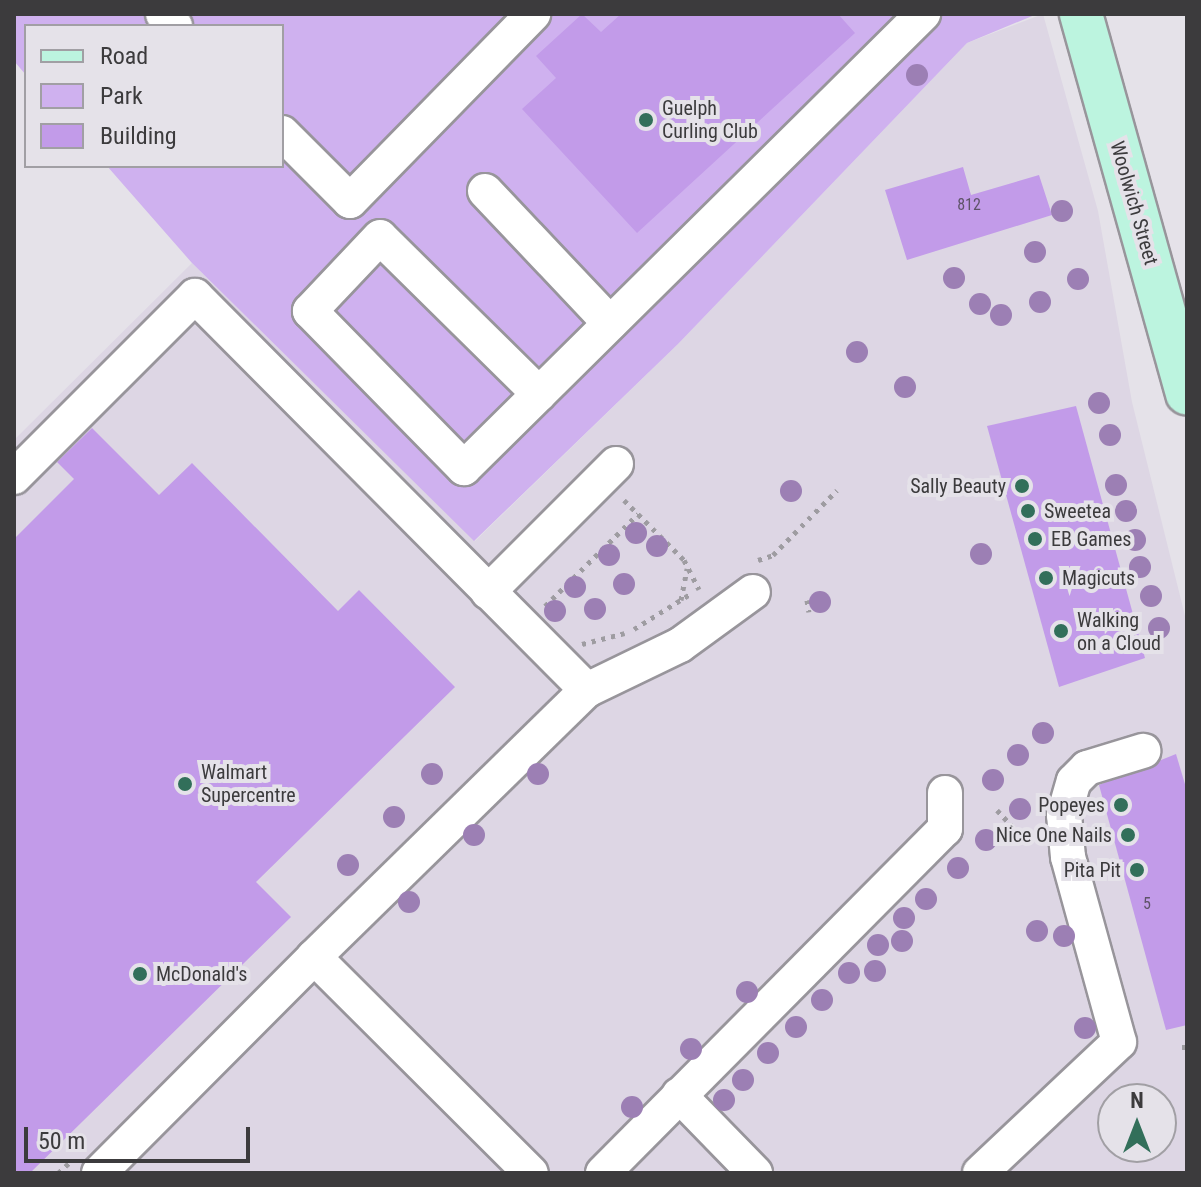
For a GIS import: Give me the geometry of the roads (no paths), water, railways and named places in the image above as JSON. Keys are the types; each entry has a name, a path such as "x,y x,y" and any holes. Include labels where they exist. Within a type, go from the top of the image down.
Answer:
{"main road":[{"name":"Woolwich Street","path":"1081,14 1187,393"}],"lane":[{"path":"350,201 533,14"},
{"path":"380,237 310,311 464,468 923,14"},
{"path":"284,135 350,201 380,237 539,394"},
{"path":"485,191 610,323"},
{"path":"14,477 195,296 587,690"},
{"path":"488,592 609,471"},
{"path":"99,1173 587,690 680,645 752,576"},
{"path":"980,1173 1119,1042 1068,857 1064,815 1074,781 1087,768 1143,751"},
{"path":"603,1173 945,829 945,793"},
{"path":"314,957 531,1173"},
{"path":"679,1095 755,1173"}],"place":[{"name":"Guelph Curling Club","path":"646,120"},
{"name":"Sally Beauty","path":"1022,486"},
{"name":"Sweetea","path":"1028,511"},
{"name":"EB Games","path":"1035,539"},
{"name":"Magicuts","path":"1046,578"},
{"name":"Walking on a Cloud","path":"1061,631"},
{"name":"Walmart Supercentre","path":"185,784"},
{"name":"Popeyes","path":"1121,805"},
{"name":"Nice One Nails","path":"1128,835"},
{"name":"Pita Pit","path":"1137,870"},
{"name":"McDonald's","path":"140,974"}]}
